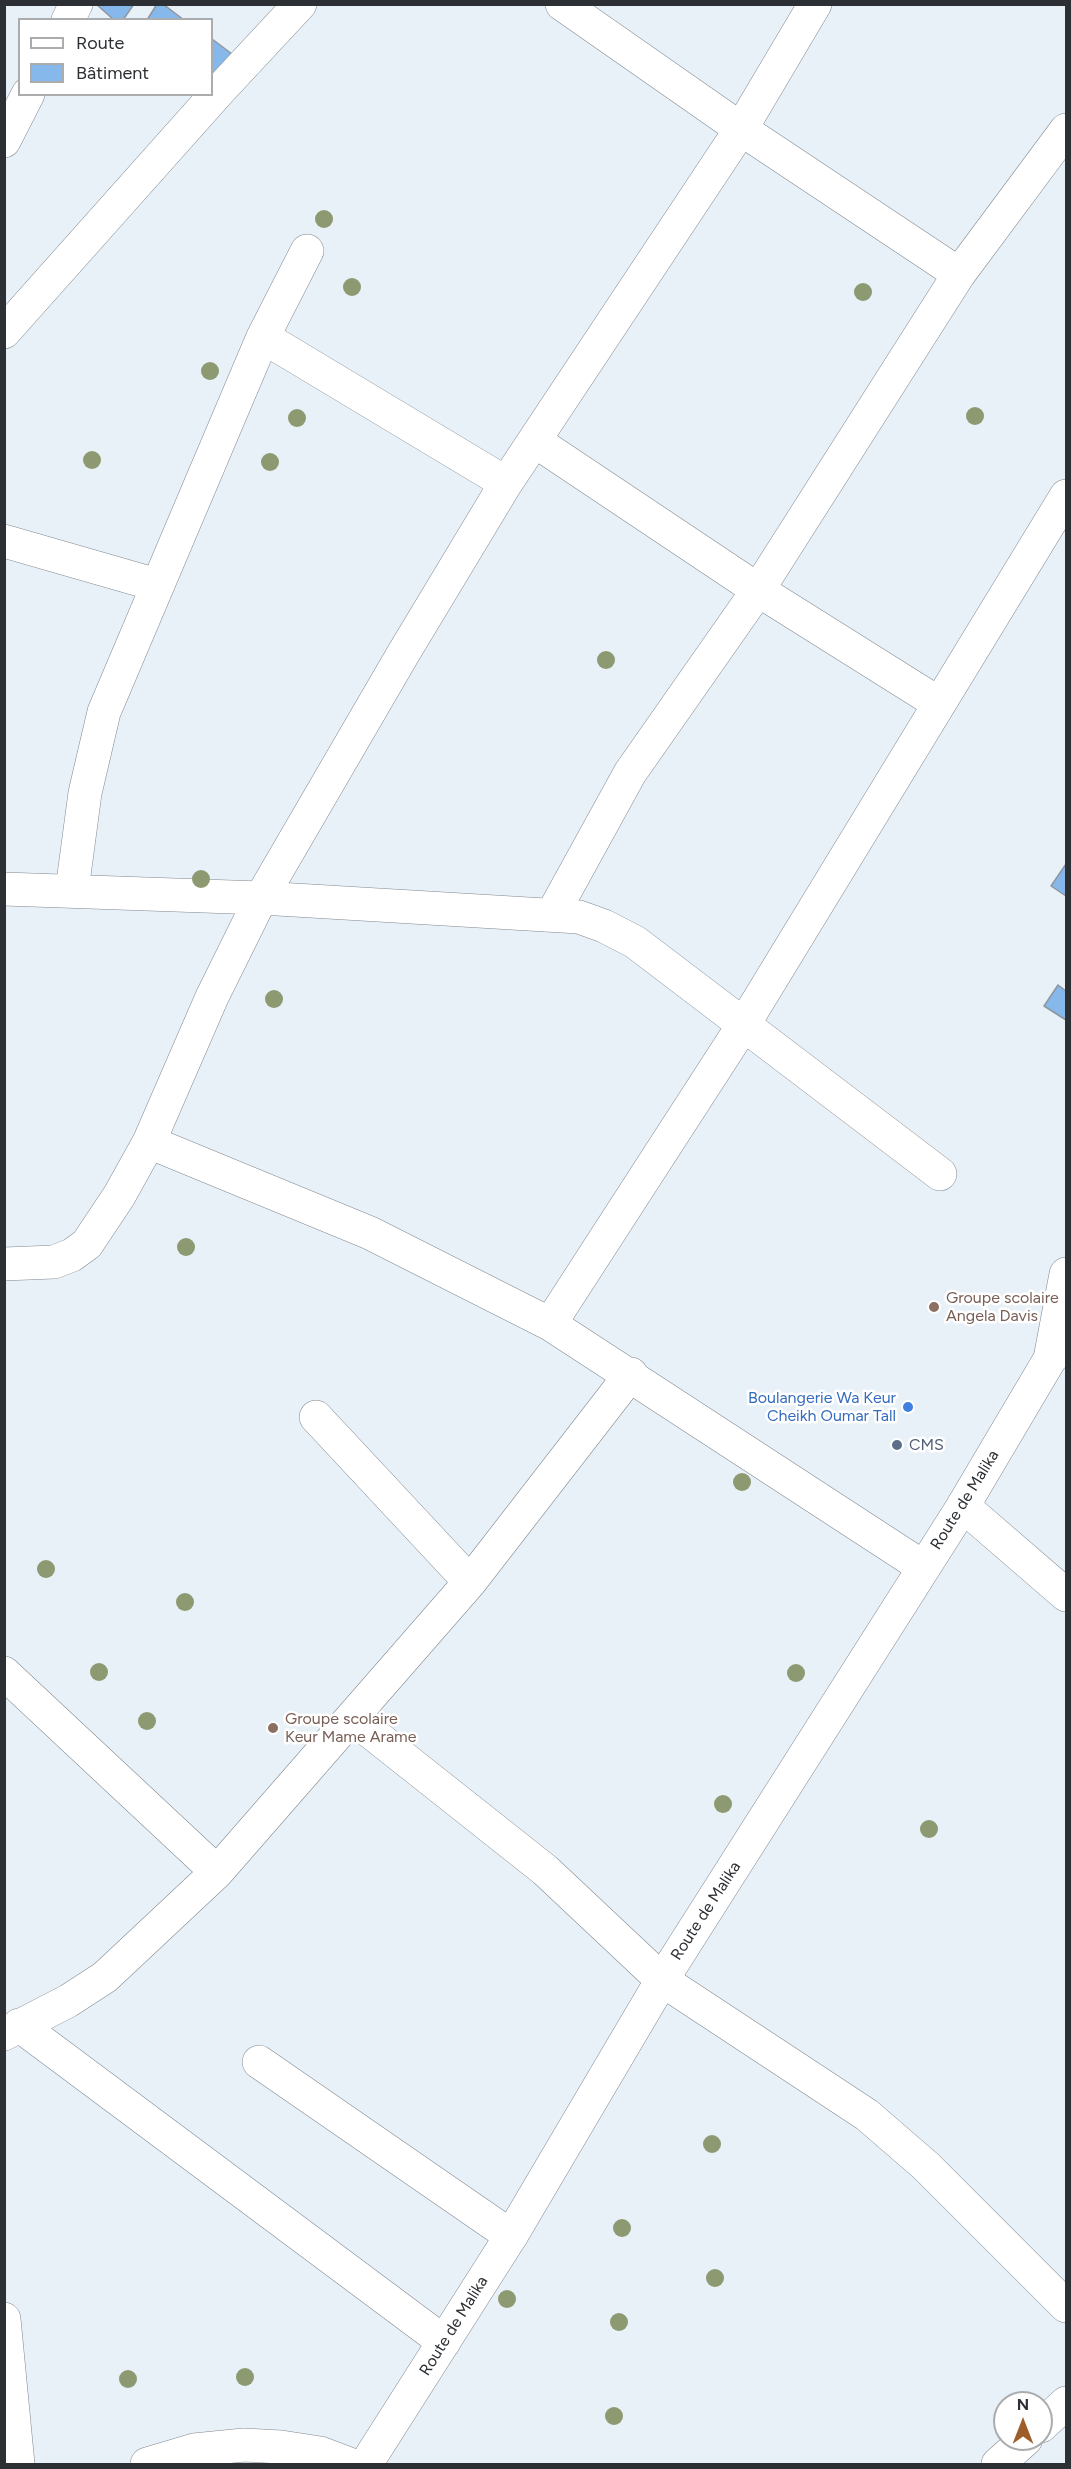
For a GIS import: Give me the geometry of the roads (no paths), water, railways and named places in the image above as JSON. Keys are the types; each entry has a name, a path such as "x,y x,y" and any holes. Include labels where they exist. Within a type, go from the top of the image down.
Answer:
{"street":[{"path":"69,18 76,4"},
{"path":"4,332 218,92 300,4"},
{"path":"562,4 741,129 959,274"},
{"path":"4,1264 54,1262 72,1255 87,1244 149,1142 212,997 261,898 506,483 741,129 815,4"},
{"path":"4,141 27,96"},
{"path":"553,914 630,773 758,590 959,274 1066,130"},
{"path":"72,890 85,794 104,712 263,337 307,251"},
{"path":"263,337 506,483"},
{"path":"535,441 758,590 938,703"},
{"path":"550,1324 744,1024 1066,496"},
{"path":"4,541 156,585"},
{"path":"4,889 261,898 579,917 604,926 635,942 940,1174"},
{"path":"149,1142 370,1233 550,1324 631,1374 923,1567"},
{"name":"Route de Malika","path":"366,2464 511,2236 662,1980 963,1506 1058,1351 1066,1274"},
{"path":"444,2342 12,2029 68,2001 105,1977 217,1872 470,1582 631,1374"},
{"path":"316,1417 470,1582"},
{"path":"963,1506 1066,1594"},
{"path":"4,1673 217,1872"},
{"path":"353,1718 545,1870 662,1980 867,2115 935,2174 1066,2306"},
{"path":"259,2062 511,2236"},
{"path":"4,2319 18,2464"},
{"path":"1053,2415 1066,2403"},
{"path":"147,2464 194,2450 244,2445 281,2446 320,2453 349,2464"},
{"path":"998,2464 1013,2451"}],"place":[{"name":"Groupe scolaire Angela Davis","path":"934,1307"},
{"name":"Boulangerie Wa Keur Cheikh Oumar Tall","path":"908,1407"},
{"name":"CMS","path":"897,1445"},
{"name":"Groupe scolaire Keur Mame Arame","path":"273,1728"}]}
